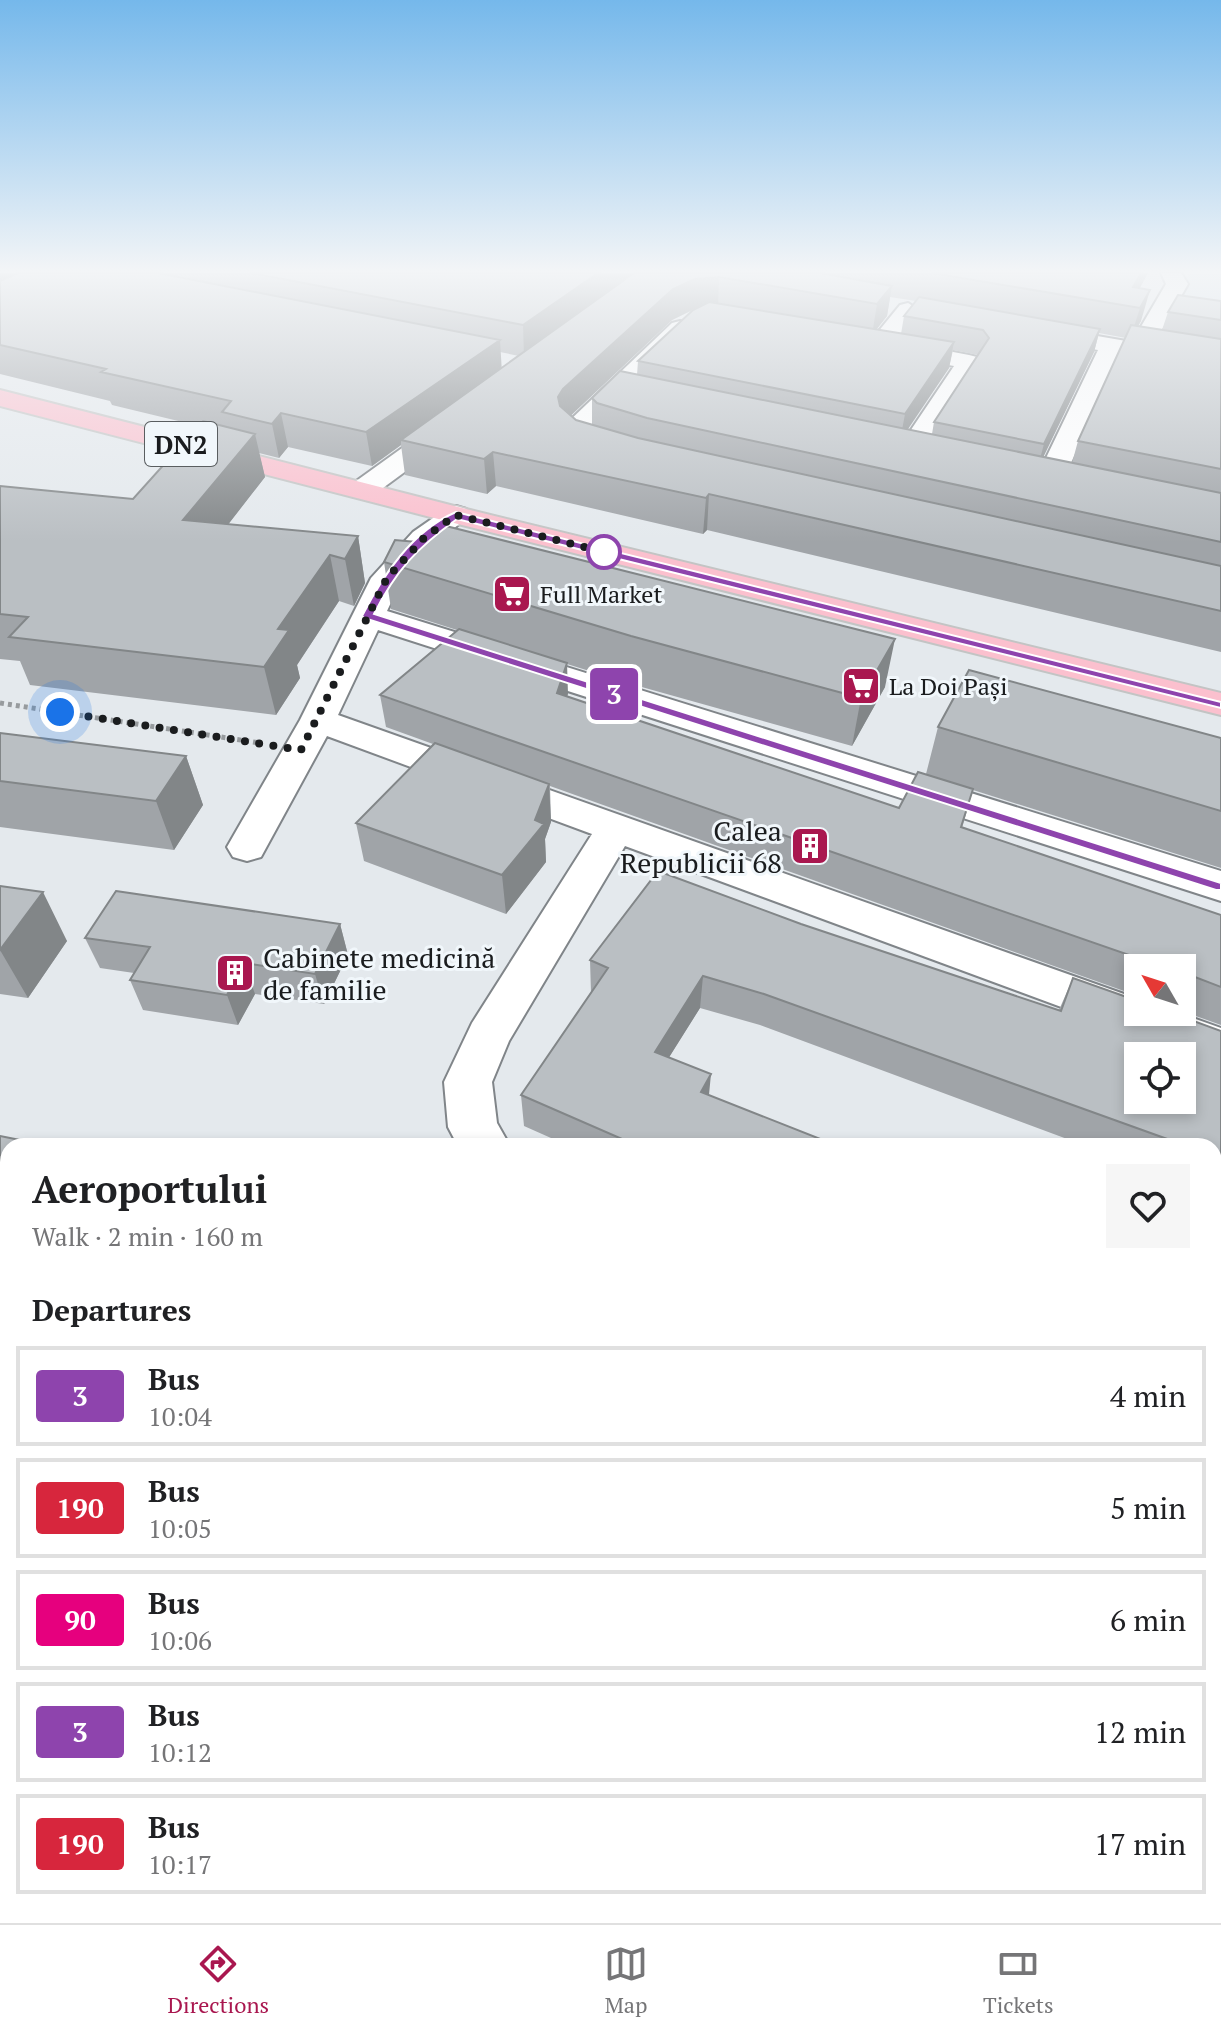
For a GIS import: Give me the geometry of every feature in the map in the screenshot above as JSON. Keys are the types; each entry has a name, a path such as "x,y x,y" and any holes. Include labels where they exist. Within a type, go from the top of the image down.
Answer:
{"main road":[{"name":"DN2","path":"0,398 456,515 1221,704"}],"street":[{"path":"638,462 587,445 576,437 575,430 644,363"},
{"path":"934,460 895,452 968,363"},
{"path":"1047,485 1104,363"},
{"path":"614,393 645,400"},
{"path":"362,490 469,412"},
{"path":"1017,478 1076,490"},
{"path":"247,847 309,735 387,578 424,538 456,515"},
{"path":"368,616 1221,886"},
{"path":"309,735 616,828 1221,1047"},
{"path":"480,1138 473,1127 468,1082 488,1036 616,828"}],"path":[{"path":"0,703 309,735"}],"building":[{"path":"78,363 467,363 366,432 281,413 272,424 222,412 231,401 101,372 106,369"},
{"path":"509,363 592,363 558,397 560,406 576,420 638,438 1221,566 1221,611 709,494 706,498 493,452 484,459 401,440"},
{"path":"647,363 940,363 905,414"},
{"path":"973,363 1084,363 1044,444 934,422"},
{"path":"1114,363 1221,363 1221,469 1078,441"},
{"path":"620,371 1221,493 1221,542 647,418 597,403 592,398"},
{"path":"203,421 255,434 183,520 358,536 345,559 330,555 278,629 289,630 264,667 9,637 28,617 0,614 0,486 133,499"},
{"path":"438,524 895,639 861,698 631,636 384,562 395,540 417,542"},
{"path":"459,629 567,663 557,693 899,808 918,772 973,789 961,827 1221,915 1221,987 1196,977 1196,954 1126,954 380,695"},
{"path":"969,670 1221,738 1221,811 938,727"},
{"path":"0,733 186,756 156,801 0,781"},
{"path":"435,743 549,784 535,820 544,824 502,875 356,823"},
{"path":"658,871 801,924 1061,1011 1073,978 1124,996 1124,1026 1196,1026 1196,1022 1221,1031 1221,1138 1164,1138 764,994 703,976 655,1052 711,1074 701,1092 818,1138 620,1138 521,1095 608,968 590,960"},
{"path":"0,886 43,892 0,950"},
{"path":"116,891 340,924 315,974 244,963 227,995 130,980 150,947 85,938"}],"bus line":[{"name":"3","path":"1221,704 456,515 424,538 387,578 368,616 1221,886"}],"place":[{"name":"Full Market","path":"512,594"},
{"name":"La Doi Pași","path":"861,686"},
{"name":"Calea Republicii 68","path":"810,846"},
{"name":"Cabinete medicină de familie","path":"235,973"}],"route":[{"path":"60,712 301,750 387,578 424,538 456,515 604,552"}]}
